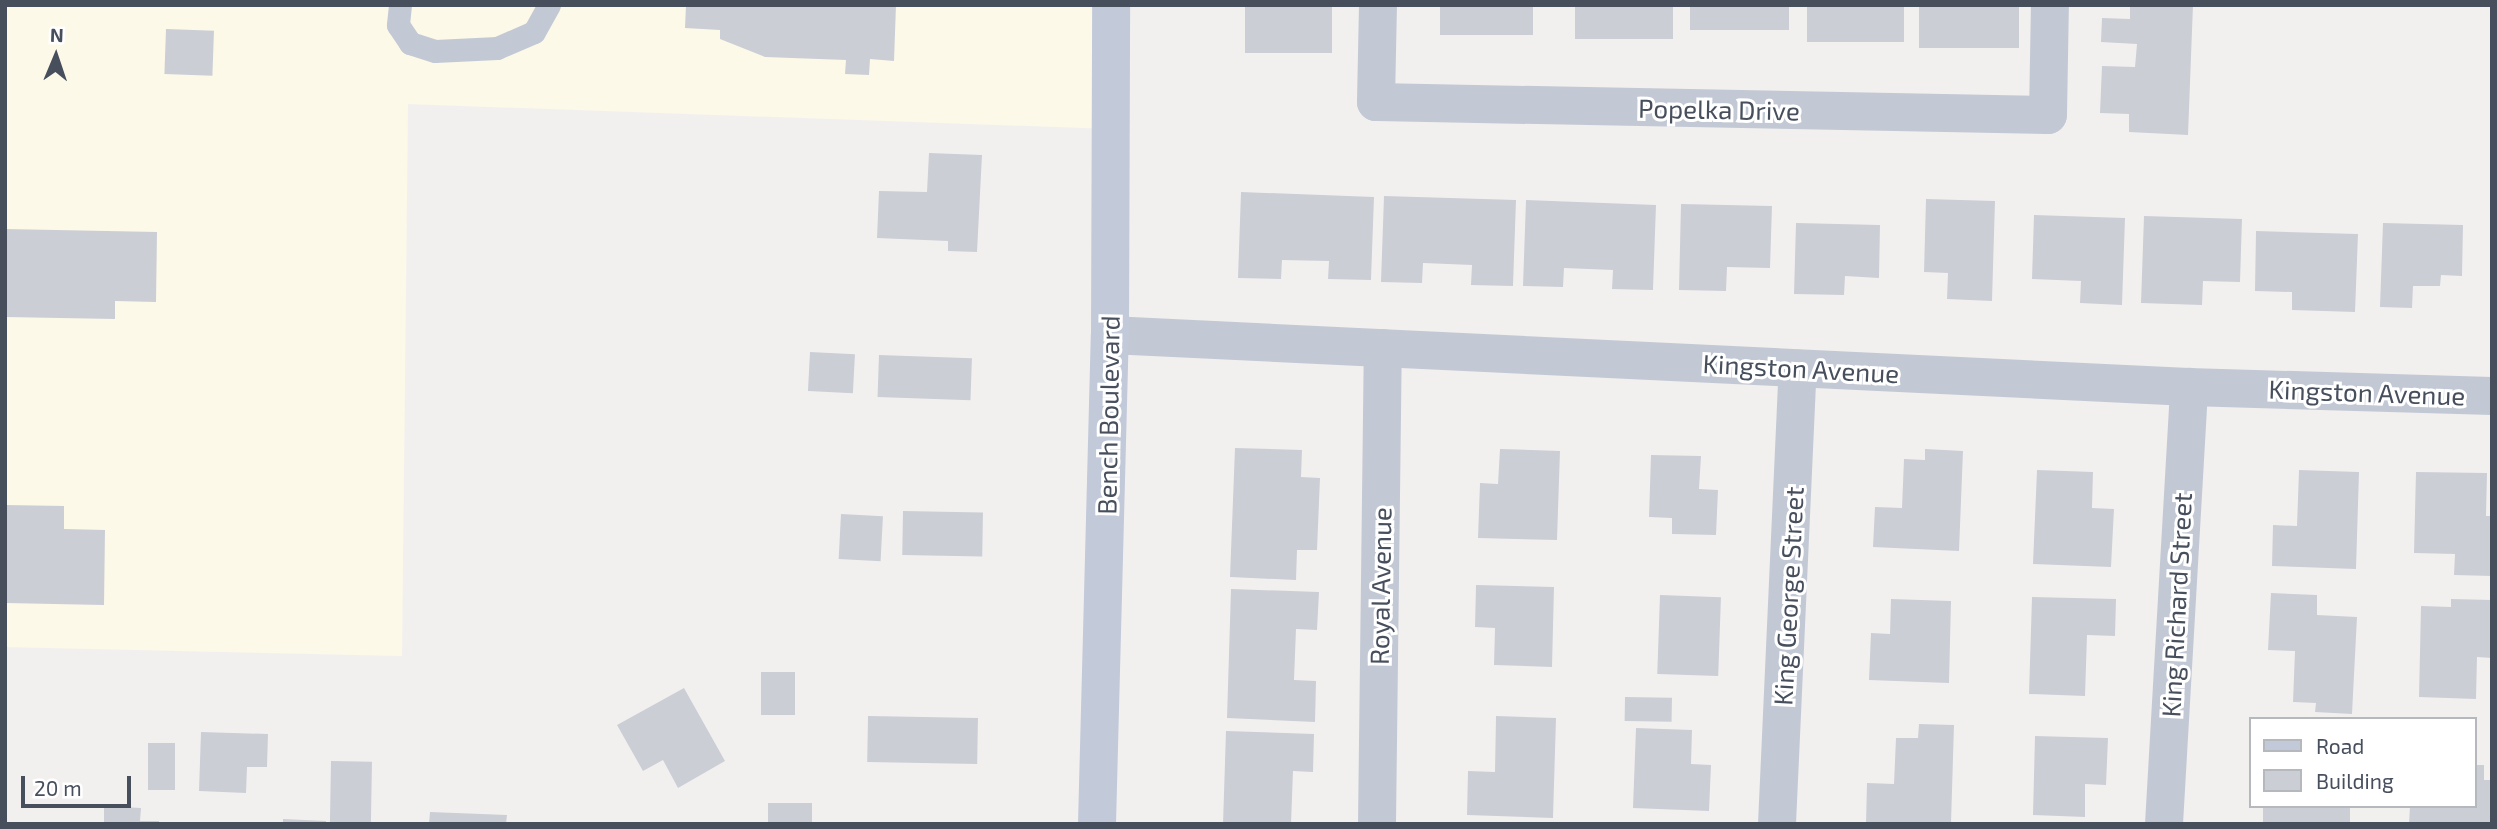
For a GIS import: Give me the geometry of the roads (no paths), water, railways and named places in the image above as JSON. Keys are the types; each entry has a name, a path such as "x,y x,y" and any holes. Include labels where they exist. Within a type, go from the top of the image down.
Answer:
{"main road":[{"name":"Bench Boulevard","path":"1097,824 1110,335 1111,5"}],"street":[{"name":"Popelka Drive","path":"1378,5 1376,102 2048,115 2050,5"},
{"name":"Kingston Avenue","path":"1110,335 2189,387 2492,396"},
{"name":"Royal Avenue","path":"1377,824 1383,348"},
{"name":"King George Street","path":"1777,824 1798,368"},
{"name":"King Richard Street","path":"2164,824 2189,387"}],"lane":[{"path":"400,5 398,24 410,43 435,51 497,48 534,32 549,5"}]}
